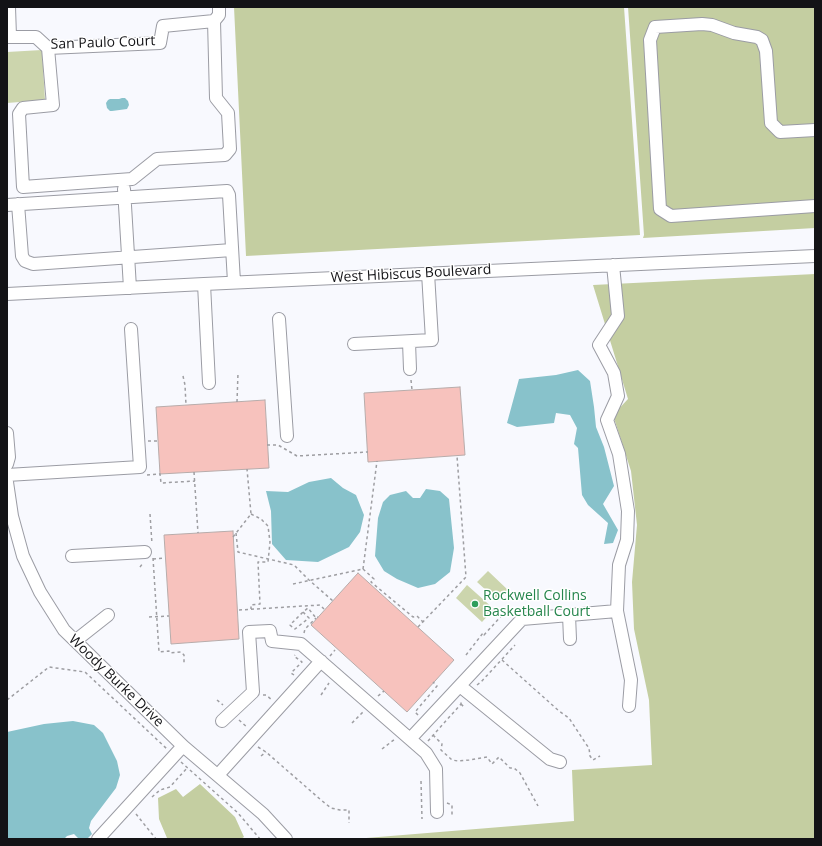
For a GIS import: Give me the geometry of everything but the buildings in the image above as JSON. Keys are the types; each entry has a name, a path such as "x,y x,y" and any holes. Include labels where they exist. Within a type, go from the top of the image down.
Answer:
{"street":[{"path":"9,7 9,36"},
{"path":"48,48 53,105 23,108 19,114 23,187 132,179 157,159 225,155 230,149 228,113 216,98 214,21 219,15 219,7"},
{"name":"San Paulo Court","path":"9,36 36,37 48,48 160,43 163,26 214,21"},
{"path":"815,130 780,132 771,123 766,51 762,40 757,37 734,33 712,24 655,27 650,40 660,210 671,216 815,206"},
{"path":"124,180 130,288"},
{"path":"232,250 33,264 25,260 22,256 13,204 227,191 229,195 234,282"},
{"name":"West Hibiscus Boulevard","path":"7,294 234,282 815,256"},
{"path":"613,265 618,316 599,345 614,373 618,396 607,420 619,454 628,511 627,540 619,565 617,611 631,680 629,706"},
{"path":"354,344 432,340 428,274"},
{"path":"204,284 209,383"},
{"path":"279,319 287,436"},
{"path":"7,475 140,467 132,329"},
{"path":"409,342 410,370"},
{"path":"7,434 9,457 7,464"},
{"name":"Woody Burke Drive","path":"7,482 12,516 23,556 40,592 64,630 183,746 263,814 286,839"},
{"path":"72,556 150,549"},
{"path":"410,739 522,619 617,611"},
{"path":"75,641 108,615"},
{"path":"569,615 570,639"},
{"path":"222,721 253,692 249,632 270,630 272,641 301,644 325,660 335,673 426,753 436,769 437,812"},
{"path":"218,775 325,660"},
{"path":"460,686 550,759 560,762"},
{"path":"98,839 183,746"}],"path":[{"path":"237,402 238,373"},
{"path":"183,376 186,405"},
{"path":"267,445 278,445 297,456 368,452"},
{"path":"418,628 466,577 457,456"},
{"path":"363,569 377,461"},
{"path":"233,537 251,514 247,469"},
{"path":"194,472 198,533"},
{"path":"147,475 160,474 161,483 195,481"},
{"path":"150,514 150,549 159,652 169,651 170,654 181,652 184,655 184,664"},
{"path":"251,514 268,526 270,542 268,562 258,562 260,604 251,605 251,610"},
{"path":"236,533 238,552 294,565 333,602"},
{"path":"363,569 374,579 371,582 406,612 413,616 417,616 423,622"},
{"path":"293,584 363,569"},
{"path":"239,610 320,605 324,609"},
{"path":"303,612 309,618 295,629 290,625 303,612 308,608 317,618 305,629 303,636"},
{"path":"466,655 483,634 484,635 503,614 517,612"},
{"path":"148,617 169,616"},
{"path":"325,660 335,650"},
{"path":"502,660 559,711 569,718 589,748 590,756 593,760 600,756"},
{"path":"7,700 49,667 85,672 187,768 238,813 260,839"},
{"path":"321,695 335,673"},
{"path":"461,704 464,708"},
{"path":"433,735 442,744 441,750 452,760 458,761 487,757 492,764 499,757 510,768 514,768 520,773 538,806"},
{"path":"249,741 266,752 331,808 349,810 349,823"},
{"path":"261,756 266,752"},
{"path":"150,799 160,790 170,787 187,768"},
{"path":"421,781 422,819"},
{"path":"318,803 321,800"},
{"path":"121,814 134,816 136,813 156,839"}],"green space":[{"path":"234,7 624,7 640,235 246,256"},
{"path":"628,7 815,7 815,228 643,238"},
{"path":"42,50 45,100 7,103 7,52"},
{"path":"815,274 815,839 354,839 574,821 572,770 652,765 649,700 634,629 632,582 637,525 631,471 613,415 628,399 593,285"},
{"path":"488,571 508,590 498,601 477,582"},
{"name":"Rockwell Collins Basketball Court","path":"467,585 494,609 482,622 456,598"},
{"path":"200,784 235,817 244,837 241,839 167,838 159,819 158,798 176,789 183,797"}],"water":[{"path":"125,98 128,101 129,105 127,109 110,111 107,108 106,103 108,100"},
{"path":"578,370 590,381 596,427 604,447 614,486 603,504 618,530 613,543 604,544 608,523 588,505 582,495 578,448 574,444 577,428 570,415 556,413 554,423 517,427 507,423 519,379 556,375"},
{"path":"331,478 343,488 356,495 364,515 360,532 349,547 318,562 286,560 272,544 271,511 266,491 288,492 309,482"},
{"path":"426,489 440,491 449,499 454,548 450,572 435,584 418,588 397,579 384,571 375,556 378,518 383,502 390,495 406,491 413,498 420,498"},
{"path":"73,721 94,725 103,733 117,761 120,775 116,788 91,821 89,828 92,834 87,839 79,839 74,834 67,836 64,839 7,839 7,732 44,724"}],"place":[{"name":"Rockwell Collins Basketball Court","path":"475,604"}]}
